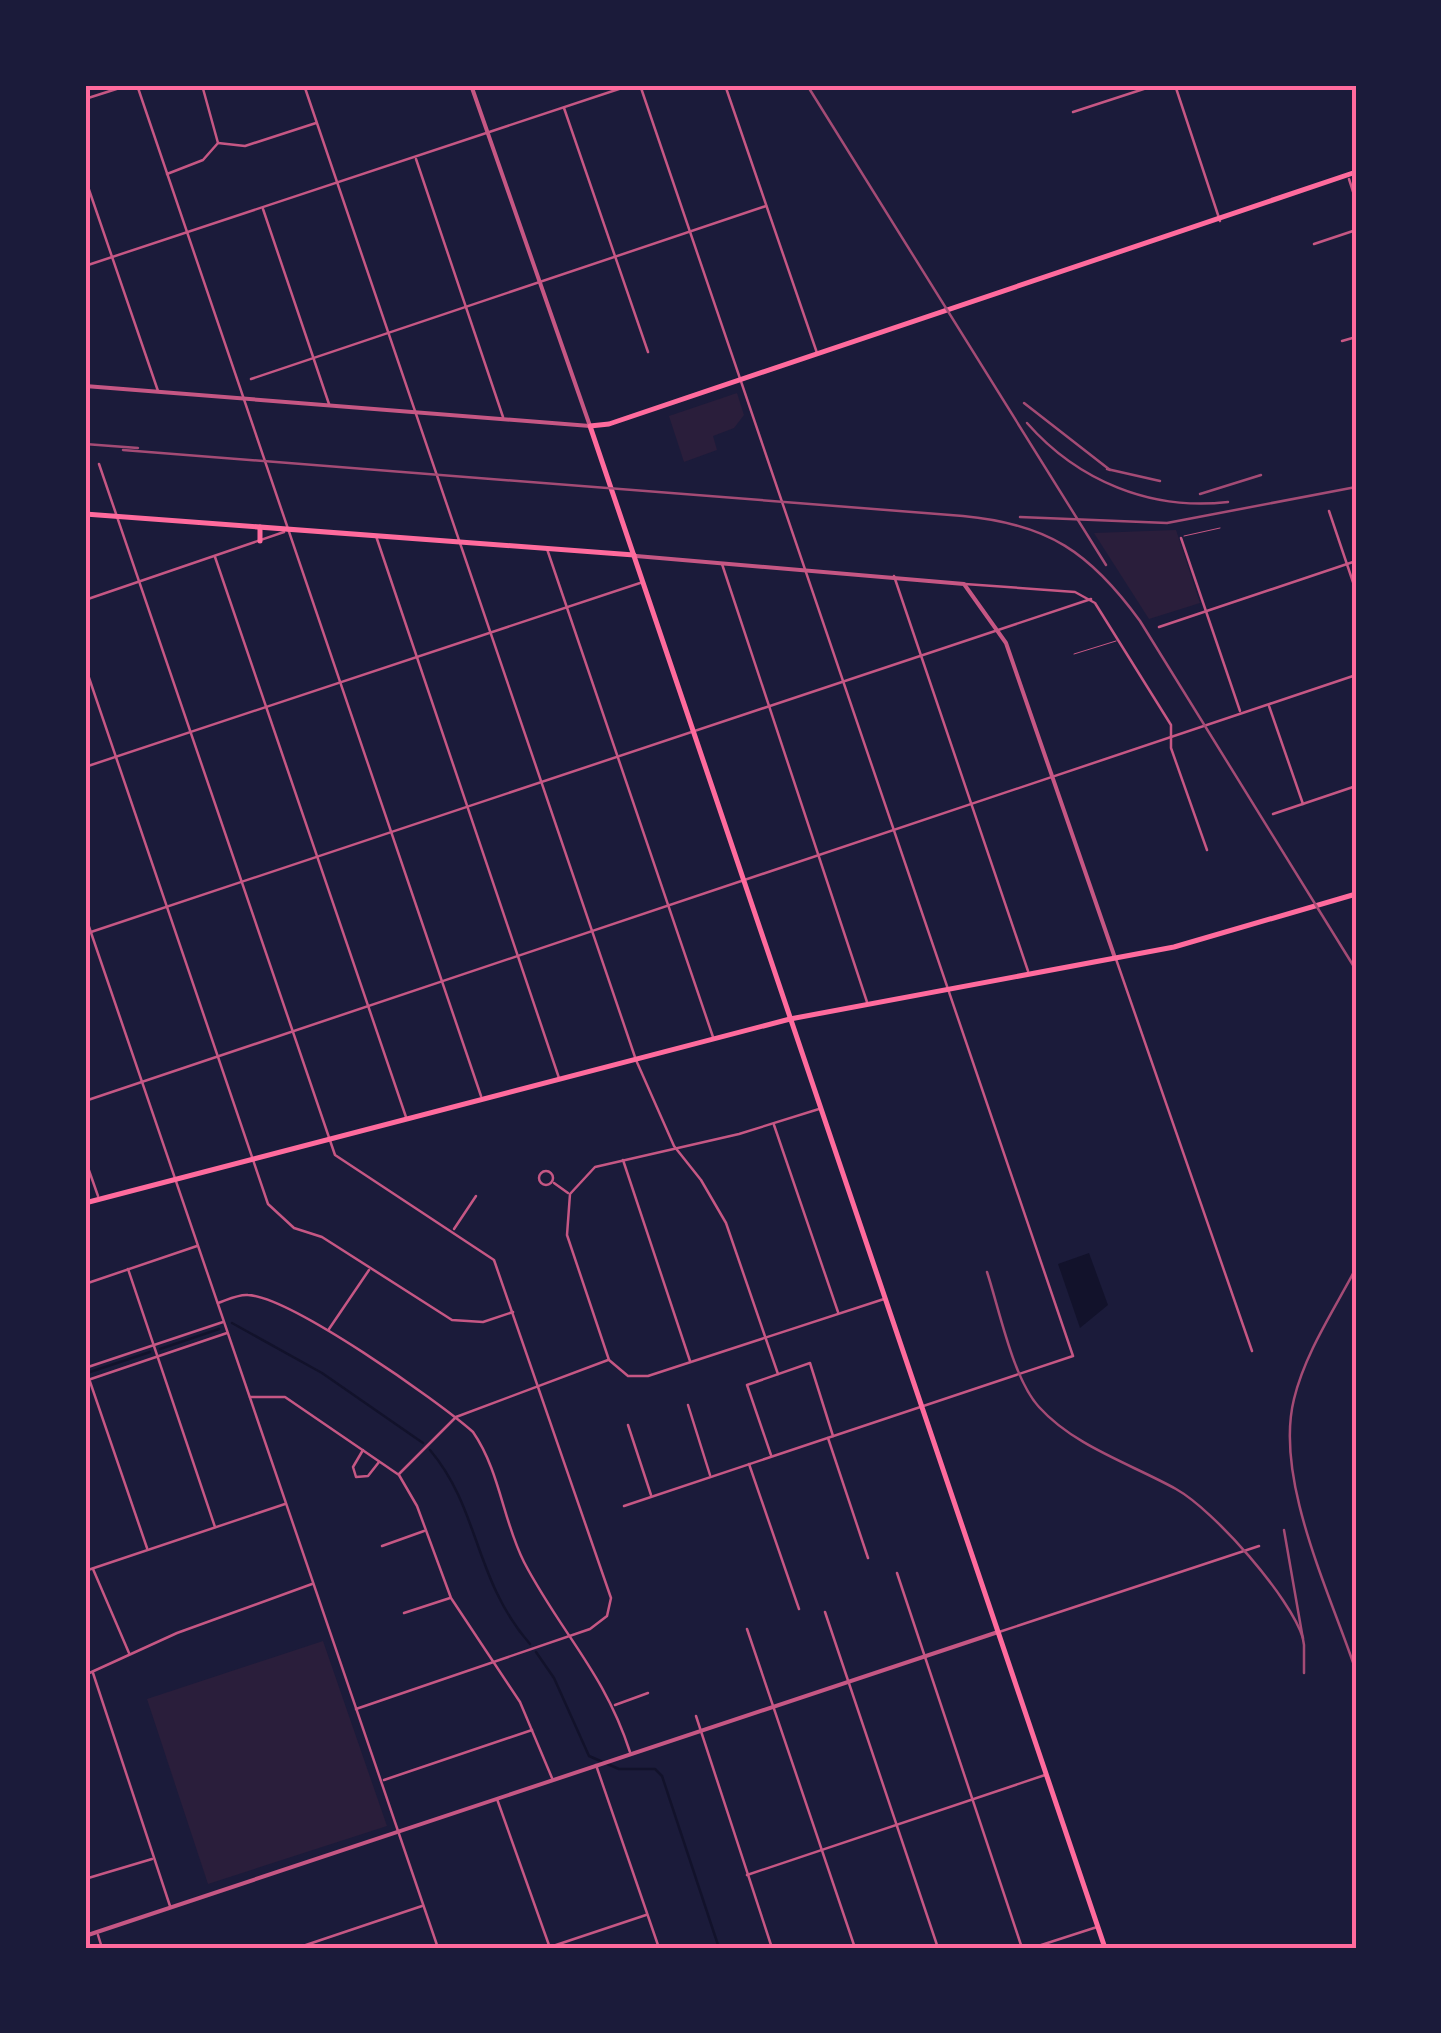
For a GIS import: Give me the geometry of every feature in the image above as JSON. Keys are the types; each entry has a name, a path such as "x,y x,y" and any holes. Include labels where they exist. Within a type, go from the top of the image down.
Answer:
{"main road":[{"path":"1106,1948 590,426 741,382 1356,172"},
{"path":"85,514 634,555"},
{"path":"260,527 260,541"},
{"path":"85,1204 790,1018 1028,971 1115,958 1230,932 1356,894"}],"street":[{"path":"85,99 128,85"},
{"path":"136,85 482,1100"},
{"path":"202,85 218,143"},
{"path":"304,85 636,1060 674,1146 702,1180 726,1223 778,1374"},
{"path":"85,386 590,426 471,85"},
{"path":"85,266 631,85"},
{"path":"624,1506 1073,1356 640,85"},
{"path":"724,85 818,356"},
{"path":"1073,112 1156,85"},
{"path":"1175,85 1220,221"},
{"path":"564,107 648,352"},
{"path":"218,143 244,146 318,123"},
{"path":"167,174 203,160 218,143"},
{"path":"415,157 504,418"},
{"path":"1348,176 1356,201"},
{"path":"85,178 158,392"},
{"path":"252,379 766,206"},
{"path":"263,208 329,404"},
{"path":"1314,244 1356,230"},
{"path":"1342,341 1356,337"},
{"path":"99,464 328,1138 340,1161 454,1230 494,1260 611,1598 603,1621 572,1635 356,1709"},
{"path":"1329,511 1356,591"},
{"path":"85,600 290,530"},
{"path":"375,534 560,1081"},
{"path":"1181,538 1241,712"},
{"path":"547,549 714,1039"},
{"path":"634,555 1075,592 1092,599 1171,726 1171,748 1207,850"},
{"path":"215,557 406,1118"},
{"path":"1160,627 1356,561"},
{"path":"721,562 868,1003"},
{"path":"894,576 1028,971"},
{"path":"85,767 643,582"},
{"path":"964,584 1000,630 1252,1351"},
{"path":"85,934 1092,599"},
{"path":"85,666 268,1204 294,1228 322,1237 452,1320 483,1322 514,1312"},
{"path":"85,1101 1356,675"},
{"path":"1268,704 1302,804"},
{"path":"1273,814 1356,786"},
{"path":"85,915 438,1948"},
{"path":"821,1108 773,1124 622,1160 584,1174 570,1194 567,1235 609,1360 628,1376 648,1376 886,1298"},
{"path":"773,1124 838,1313"},
{"path":"85,1159 99,1200"},
{"path":"622,1160 691,1362"},
{"path":"552,1182 570,1194"},
{"path":"454,1230 476,1196"},
{"path":"85,1284 198,1246"},
{"path":"328,1332 370,1268"},
{"path":"128,1269 215,1527"},
{"path":"218,1302 253,1296 328,1332 456,1418 485,1450 522,1559 613,1706 631,1754"},
{"path":"148,1550 85,1368 224,1321"},
{"path":"87,1380 228,1333"},
{"path":"399,1475 456,1418 609,1360"},
{"path":"772,1456 747,1385 778,1374 810,1364 834,1436"},
{"path":"250,1398 285,1396 399,1475 426,1531 451,1598 534,1729 553,1780"},
{"path":"688,1405 711,1477"},
{"path":"628,1425 651,1496"},
{"path":"828,1438 868,1558"},
{"path":"363,1450 353,1467 356,1477 368,1476 380,1461"},
{"path":"749,1464 799,1609"},
{"path":"85,1572 286,1504"},
{"path":"382,1546 426,1531"},
{"path":"85,1936 1258,1546"},
{"path":"94,1569 129,1654"},
{"path":"897,1573 1022,1948"},
{"path":"85,1675 177,1632 314,1584"},
{"path":"404,1613 451,1598"},
{"path":"825,1612 938,1948"},
{"path":"747,1629 855,1948"},
{"path":"93,1673 170,1908"},
{"path":"613,1706 648,1694"},
{"path":"696,1716 772,1948"},
{"path":"381,1781 534,1729"},
{"path":"597,1765 660,1948"},
{"path":"747,1875 1047,1775"},
{"path":"497,1798 549,1948 648,1914"},
{"path":"85,1879 154,1858"},
{"path":"86,1887 94,1879"},
{"path":"297,1948 424,1906"},
{"path":"1032,1948 1098,1926"},
{"path":"97,1932 102,1948"}],"lane":[{"path":"1181,538 1220,528"},
{"path":"1074,654 1118,640"}],"shaded area":[{"path":"737,393 744,415 734,428 713,436 717,450 684,462 669,416"},
{"path":"1176,530 1200,603 1149,619 1094,533"},
{"path":"1089,1253 1108,1305 1080,1328 1058,1264"},
{"path":"323,1641 387,1826 208,1884 147,1699"}],"waterway":[{"path":"232,1323 322,1373 423,1443"},
{"path":"160,1349 219,1329"},
{"path":"90,1372 150,1352"},
{"path":"430,1450 459,1496 498,1595 530,1644"},
{"path":"536,1652 554,1678 589,1756 619,1769 655,1769 662,1776 719,1948"}],"railway":[{"path":"807,85 1106,565"},
{"path":"1024,403 1110,470"},
{"path":"1027,423 1069,461 1118,488 1171,502 1228,502"},
{"path":"85,444 138,448"},
{"path":"123,450 963,516 1019,526 1043,535 1084,560 1140,621 1356,970"},
{"path":"1107,469 1160,481"},
{"path":"1200,494 1261,475"},
{"path":"1020,517 1167,523 1356,487"},
{"path":"1356,1268 1305,1365 1294,1399 1290,1430 1298,1500 1356,1671"},
{"path":"987,1272 1014,1361 1039,1407 1069,1433 1192,1500 1249,1556 1283,1601 1303,1638"},
{"path":"1284,1530 1304,1645 1304,1673"}]}
